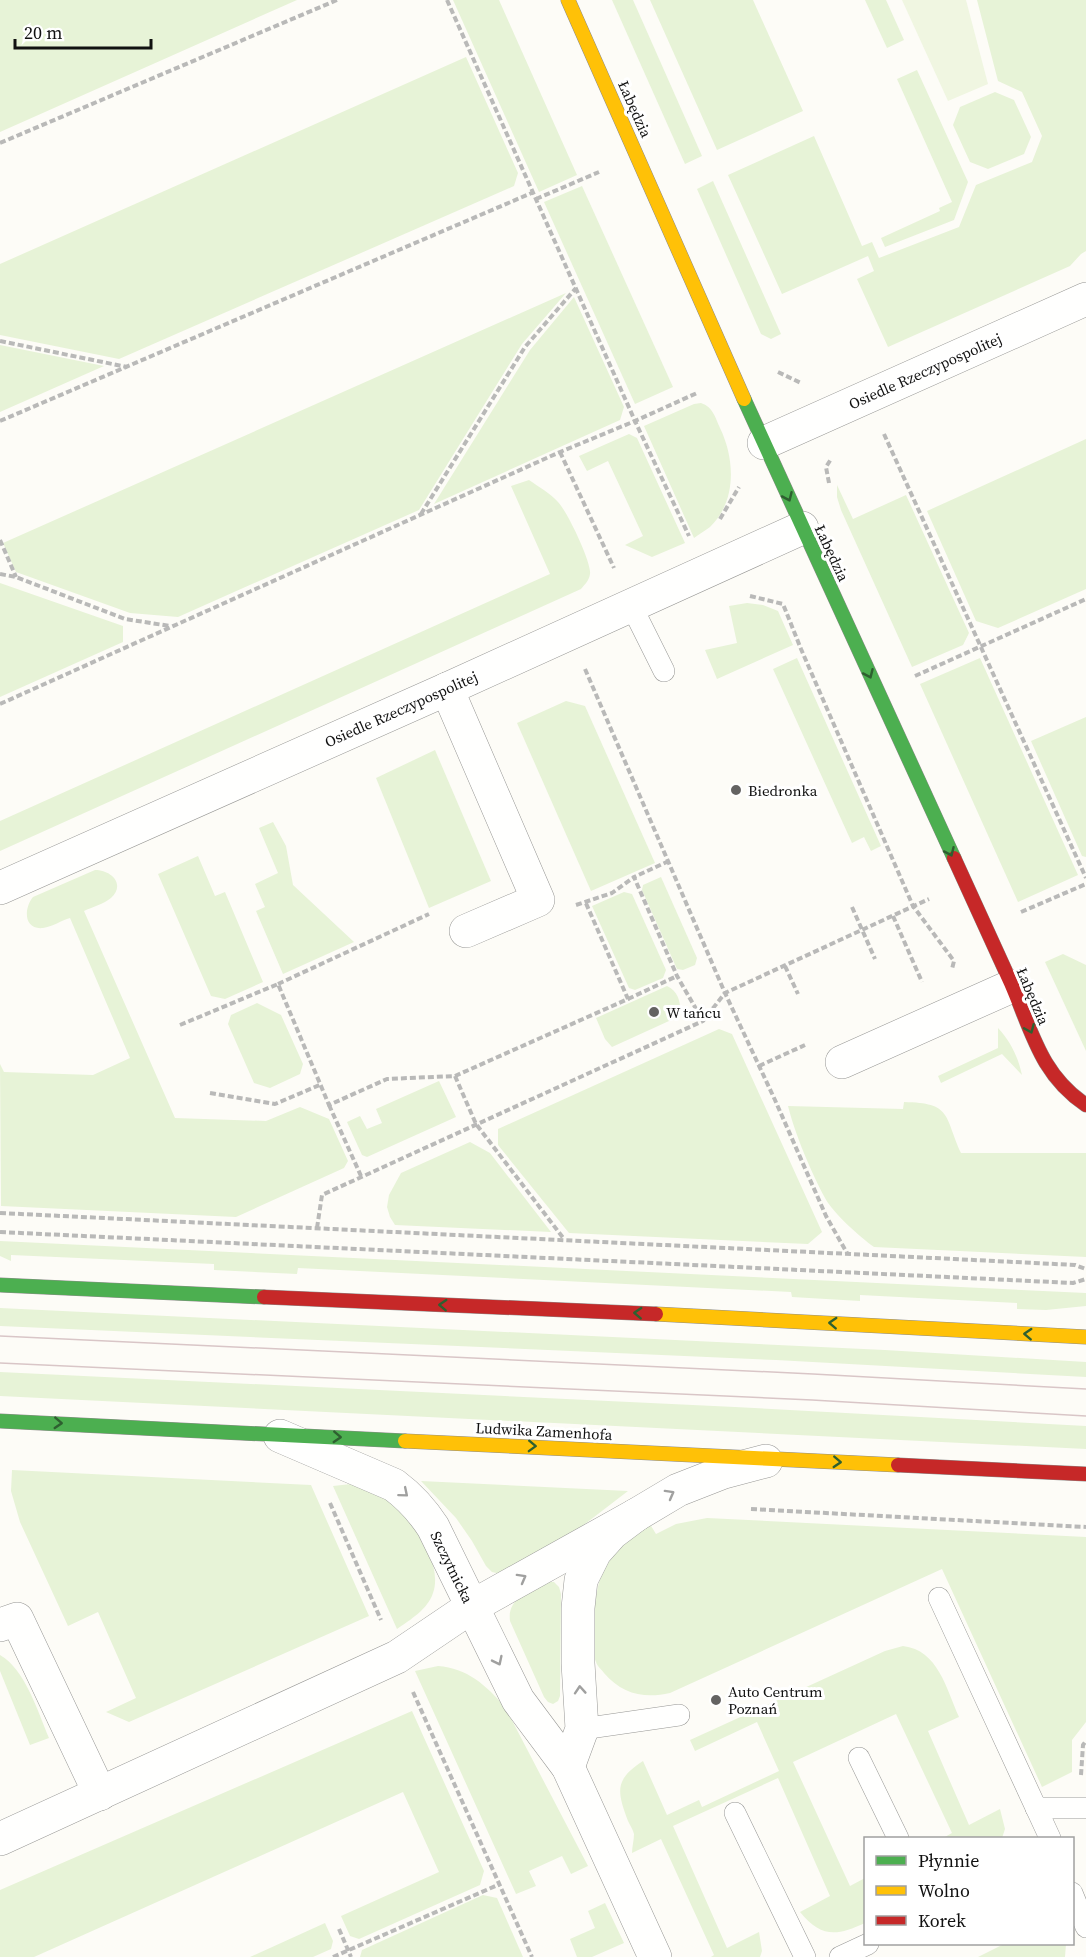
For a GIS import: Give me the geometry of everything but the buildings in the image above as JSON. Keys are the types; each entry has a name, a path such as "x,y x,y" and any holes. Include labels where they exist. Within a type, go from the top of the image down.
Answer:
{"main road":[{"name":"Łabędzia","path":"568,0 802,528 1012,986 1045,1065 1075,1099 1086,1105"},
{"path":"0,1285 631,1313 1086,1337"},
{"name":"Ludwika Zamenhofa","path":"0,1421 1086,1474"}],"street":[{"name":"Osiedle Rzeczypospolitej","path":"764,443 1086,299"},
{"name":"Osiedle Rzeczypospolitej","path":"0,888 632,605 715,550 802,528"},
{"path":"447,689 538,900 466,931"},
{"path":"842,1062 1012,986"},
{"path":"0,1277 41,1287"},
{"name":"Szczytnicka","path":"275,1434 385,1480 407,1494 421,1509 433,1527 518,1700 568,1767 655,1957"},
{"path":"0,1839 398,1657 471,1607 678,1490 737,1468 778,1459"},
{"path":"568,1767 582,1729 578,1663 578,1608 581,1581 591,1559 602,1544 636,1515"},
{"path":"0,1625 17,1619 100,1794"}],"lane":[{"path":"632,605 664,671"},
{"path":"939,1598 1049,1837"},
{"path":"582,1729 679,1715"},
{"path":"859,1758 897,1837"},
{"path":"1036,1808 1086,1808"},
{"path":"735,1813 805,1957"},
{"path":"1074,1898 1086,1927"},
{"path":"840,1957 866,1945"}],"path":[{"path":"0,143 337,0"},
{"path":"447,0 635,422 694,545 715,550"},
{"path":"536,200 570,184"},
{"path":"0,421 534,192"},
{"path":"420,516 525,347 576,288"},
{"path":"0,341 128,367"},
{"path":"694,394 702,398"},
{"path":"0,704 560,452 679,402"},
{"path":"883,432 1086,878"},
{"path":"830,486 826,467 832,457"},
{"path":"739,480 738,490 715,550 737,598 750,596 783,604 913,906 954,961 952,971 956,1011"},
{"path":"0,540 16,577"},
{"path":"0,574 16,577 125,619 171,626"},
{"path":"909,678 1086,599"},
{"path":"570,633 725,993 826,1216 847,1254"},
{"path":"595,900 612,893 634,877 669,861"},
{"path":"634,877 677,976 703,1021"},
{"path":"317,1228 322,1195 703,1021 725,993 964,883"},
{"path":"1016,915 1086,884"},
{"path":"585,901 628,999"},
{"path":"180,1025 278,984 452,904 466,931"},
{"path":"852,908 875,959"},
{"path":"893,916 926,990 956,1011"},
{"path":"785,966 798,994"},
{"path":"329,1105 387,1079 455,1076 677,976"},
{"path":"278,984 361,1176"},
{"path":"455,1076 476,1124 565,1240"},
{"path":"210,1093 275,1104 322,1084"},
{"path":"0,1213 1075,1265 1086,1269"},
{"path":"0,1232 1061,1283 1073,1283 1086,1279"},
{"path":"329,1502 532,1957"},
{"path":"333,1957 500,1884"},
{"path":"339,1929 351,1957"}],"green space":[{"path":"0,0 297,0 0,132"},
{"path":"453,0 499,0 577,175 539,192"},
{"path":"612,0 633,0 702,156 685,164"},
{"path":"650,0 753,0 803,111 717,150"},
{"path":"865,0 886,0 904,40 887,48"},
{"path":"902,0 966,0 988,84 948,101"},
{"path":"977,0 1086,0 1086,251 1070,266 888,347 857,279 874,271 868,256 782,294 728,175 814,136 862,246 872,242 879,258 959,227 976,185 1032,162 1042,136 1022,92 998,81"},
{"path":"466,57 518,173 514,186 119,359 0,335 0,264"},
{"path":"917,70 968,182 954,220 885,247 881,238 940,211 939,208 952,202 897,79"},
{"path":"995,92 1014,100 1031,137 1024,154 988,169 970,162 953,125 960,107"},
{"path":"713,181 781,334 771,339 761,334 697,189"},
{"path":"582,186 673,387 635,404 544,202"},
{"path":"566,293 522,344 419,510 178,617 130,613 16,572 3,543"},
{"path":"574,297 624,407 620,420 434,504 530,350"},
{"path":"0,345 104,366 0,412"},
{"path":"701,403 713,413 725,440 731,466 731,479 725,505 719,517 710,527 694,538 644,426"},
{"path":"629,434 637,438 685,543 652,557 625,545 643,536 608,461 587,471 579,456"},
{"path":"1086,439 1086,589 998,628 976,621 927,511"},
{"path":"529,480 558,502 578,537 590,568 588,581 581,589 0,851 0,821 550,574 511,486"},
{"path":"837,485 853,519 906,495 969,633 963,645 912,667 841,510 837,497"},
{"path":"0,583 123,626 123,642 0,697"},
{"path":"747,603 763,605 778,611 793,645 717,679 705,650 737,643 729,606"},
{"path":"797,658 881,846 871,851 864,837 852,843 773,669"},
{"path":"980,658 1078,875 1018,902 920,684"},
{"path":"566,701 585,706 655,863 591,891 517,723"},
{"path":"1086,717 1086,857 1082,856 1031,741"},
{"path":"435,750 491,881 429,908 376,778"},
{"path":"273,822 286,846 293,885 354,942 283,974 256,911 265,907 255,884 278,873 259,828"},
{"path":"198,856 215,896 225,892 263,982 225,999 211,996 158,874"},
{"path":"95,870 111,875 117,883 117,888 111,898 84,911 175,1118 266,1121 300,1107 329,1119 348,1161 344,1168 236,1217 1,1206 0,1064 4,1072 93,1075 130,1058 70,918 50,926 36,928 32,926 27,917 28,907 33,897"},
{"path":"661,877 697,958 695,965 683,970 677,969 642,890 643,885"},
{"path":"624,892 632,894 666,970 663,978 635,990 629,988 592,906"},
{"path":"1063,954 1086,965 1086,1051 1045,962"},
{"path":"667,986 678,998 680,1016 612,1047 605,1039 596,1018"},
{"path":"257,1003 281,1015 303,1064 300,1074 270,1088 254,1083 228,1024 231,1015"},
{"path":"998,1028 1013,1050 1022,1075 1002,1054 941,1083 938,1076 998,1048"},
{"path":"719,1029 732,1034 822,1232 808,1244 569,1233 498,1145 498,1129"},
{"path":"439,1081 456,1117 367,1157 362,1155 347,1122 360,1116 367,1129 382,1123 376,1109"},
{"path":"904,1102 931,1105 939,1109 948,1120 961,1153 1086,1153 1086,1257 874,1247 862,1237 840,1217 825,1198 804,1153 788,1106 903,1109"},
{"path":"470,1142 490,1153 551,1232 395,1225 387,1207 389,1195 401,1173"},
{"path":"0,1241 1086,1293 1086,1306 1046,1310 1017,1309 1017,1303 860,1295 860,1301 792,1297 791,1292 298,1268 297,1274 214,1270 214,1264 11,1255 11,1261 0,1256"},
{"path":"0,1308 885,1350 1086,1362 1086,1377 776,1360 0,1326"},
{"path":"0,1372 1086,1426 1086,1449 0,1396"},
{"path":"12,1470 311,1485 369,1616 129,1722 106,1712 136,1698 98,1612 68,1626 20,1522 11,1491"},
{"path":"421,1481 628,1491 568,1537 501,1574 492,1572 486,1566 456,1518"},
{"path":"351,1484 385,1499 405,1516 422,1540 434,1567 435,1581 431,1599 418,1614 397,1629 333,1486"},
{"path":"707,1518 1086,1537 1086,1722 1072,1740 1072,1772 1042,1787 942,1569 670,1693 642,1695 618,1686 598,1666 594,1655 593,1634 598,1587 608,1562 633,1533 648,1521 656,1534 676,1524"},
{"path":"546,1582 554,1582 561,1594 560,1696 553,1704 544,1697 510,1621 510,1613 516,1601"},
{"path":"903,1646 915,1649 925,1655 939,1672 959,1717 928,1731 969,1825 1000,1809 1005,1829 1002,1837 945,1837 952,1833 896,1714 793,1762 850,1886 864,1879 864,1923 846,1930 830,1932 815,1927 800,1912 830,1896 778,1778 673,1826 727,1948 759,1932 762,1951 760,1957 711,1957 714,1955 661,1839 632,1853 634,1834 620,1794 623,1780 643,1761 667,1815 699,1800 702,1807 779,1771 757,1722 695,1751 690,1740 885,1651"},
{"path":"0,1655 17,1670 24,1681 49,1738 30,1745 0,1671"},
{"path":"438,1666 467,1674 491,1692 505,1707 588,1866 571,1874 562,1856 529,1871 536,1886 516,1894 415,1671"},
{"path":"412,1711 484,1871 480,1885 359,1939 350,1936 341,1916 439,1872 403,1792 34,1957 0,1957 0,1890"},
{"path":"483,1895 497,1898 523,1957 360,1957 362,1950"},
{"path":"605,1903 624,1943 592,1957 577,1957 570,1939 595,1928 588,1911"},
{"path":"325,1923 333,1941 331,1949 313,1957 250,1957"},
{"path":"1002,1945 1066,1945 1065,1957 978,1957"}],"tram line":[{"path":"0,1336 1086,1389"},
{"path":"0,1363 812,1400 1086,1416"}],"traffic: fast":[{"path":"744,399 954,858"},
{"path":"0,1285 264,1297"},
{"path":"0,1421 405,1441"}],"traffic: slow":[{"path":"568,0 744,399"},
{"path":"656,1314 1086,1337"},
{"path":"405,1441 898,1465"}],"traffic: jam":[{"path":"954,858 1039,1050 1058,1080 1086,1105"},
{"path":"264,1297 656,1314"},
{"path":"898,1465 1086,1474"}],"place":[{"name":"Biedronka","path":"736,790"},
{"name":"W tańcu","path":"654,1012"},
{"name":"Auto Centrum Poznań","path":"716,1700"}]}
